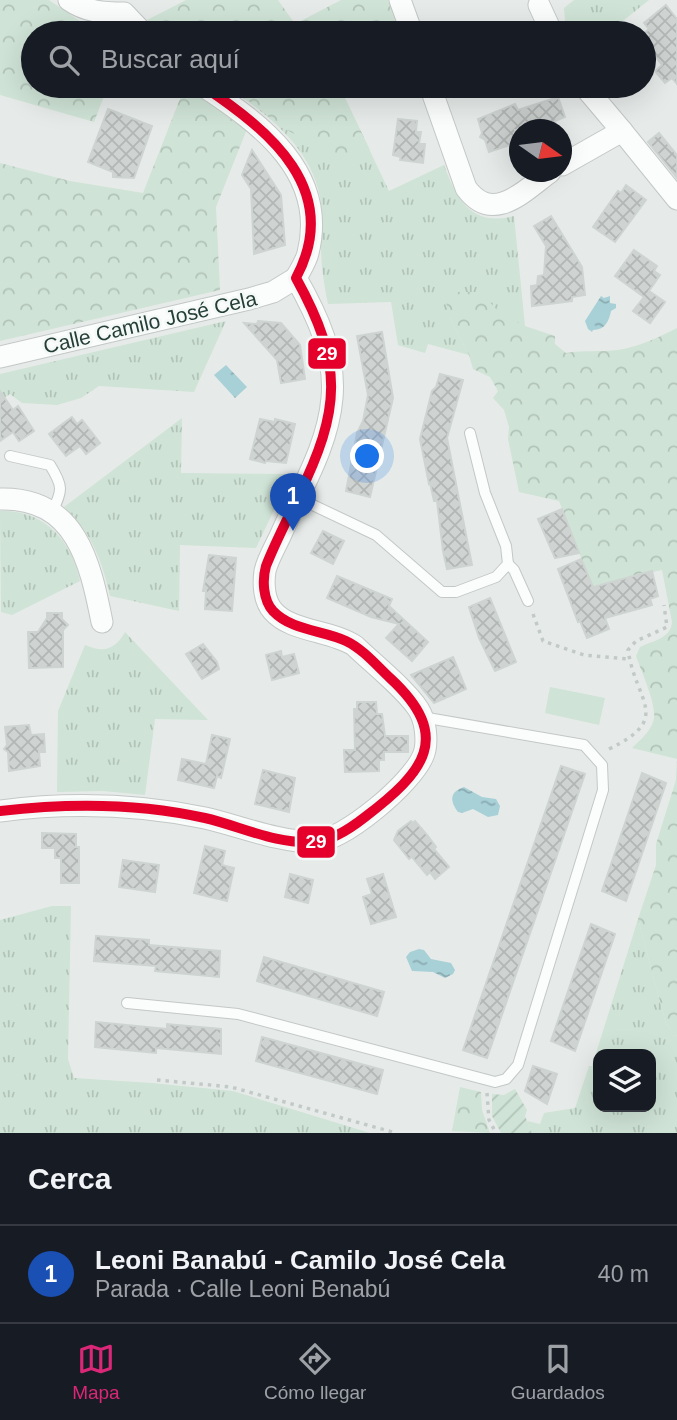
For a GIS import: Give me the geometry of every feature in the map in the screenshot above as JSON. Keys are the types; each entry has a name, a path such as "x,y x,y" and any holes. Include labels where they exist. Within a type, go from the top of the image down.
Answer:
{"street":[{"path":"69,0 79,7 102,13 121,7 133,21"},
{"path":"400,0 408,21"},
{"path":"539,5 546,21"},
{"path":"0,811 43,805 134,806 180,813 297,841 317,842 347,831 377,807 415,772 424,753 422,716 412,701 345,639 283,620 272,611 266,599 265,569 326,431 332,396 332,370 313,308 296,278 308,254 311,225 306,187 292,161 254,122 220,98"},
{"path":"434,98 466,188 475,200 490,204 508,202 536,182"},
{"path":"594,98 677,199"},
{"path":"572,159 622,131"},
{"name":"Calle Camilo José Cela","path":"0,357 249,299 273,292 296,278"},
{"path":"0,499 32,504 52,512 69,527 83,549 90,568 102,622"}],"lane":[{"path":"470,433 485,493 506,546 508,564 514,570 528,601"},
{"path":"10,456 50,465 60,481 61,495 52,512"},
{"path":"298,498 376,535 442,592 456,592 496,577 508,564"},
{"path":"127,1003 238,1014 495,1082 506,1079 518,1065 603,790 602,765 584,745 422,716"}],"path":[{"path":"528,601 544,641 584,655 629,659"},
{"path":"594,757 627,741 644,726 647,713 628,650 636,641 667,627 664,605"},
{"path":"157,1080 231,1087 396,1133"},
{"path":"489,1080 486,1096 489,1120 496,1133"}],"green space":[{"path":"0,0 49,0 80,21 21,21 21,98 103,98 94,122 0,95"},
{"path":"186,0 278,0 293,21 148,21"},
{"path":"341,0 388,0 395,21 301,21"},
{"path":"574,0 649,0 623,21 565,21 564,8"},
{"path":"180,98 202,98 247,129 216,207 220,290 0,341 0,163 70,181 143,193"},
{"path":"242,98 345,98 389,191 444,165 454,189 476,214 487,218 514,216 525,326 449,316 469,355 428,344 425,353 398,345 391,302 328,304 322,261 321,203 317,184 299,149 257,108"},
{"path":"244,98 345,98 370,150 337,156 279,126"},
{"path":"444,292 480,292 500,313 525,326 555,336 555,344 566,353 626,349 677,328 677,759 632,748 649,730 654,716 652,699 636,656 640,647 665,635 672,622 662,570 592,586 559,501 519,492 508,439 509,427 504,410 493,398 498,391 490,377 473,369 469,355 449,316"},
{"path":"226,321 194,392 99,386 81,398 57,405 22,403 10,394 0,401 0,374"},
{"path":"182,418 181,473 291,474 256,548 180,545 179,611 110,596 94,547 81,526 64,507"},
{"path":"0,511 30,515 54,530 70,553 80,581 12,615 1,612"},
{"path":"125,632 208,720 155,719 145,795 103,791 57,792 58,711 85,645 97,649 108,648 117,643"},
{"path":"550,687 605,698 599,725 545,713"},
{"path":"677,759 677,1036 666,1024 638,919 656,865 656,844 676,780"},
{"path":"52,906 71,906 68,1059 74,1078 233,1091 370,1133 0,1133 0,920"},
{"path":"638,919 666,1024 677,1036 677,1133 532,1133 527,1121 540,1124 544,1113 575,1108 589,1066 593,1063 593,1112 656,1112 656,1049 597,1049"},
{"path":"460,1087 481,1092 482,1110 490,1133 452,1131"},
{"path":"515,1089 527,1110 525,1116 532,1133 501,1133 492,1116 492,1094 504,1095"}],"water":[{"path":"601,296 610,296 610,303 616,304 616,308 611,311 603,327 592,332 585,321"},
{"path":"226,365 247,387 235,398 214,375"},
{"path":"464,787 482,797 496,799 500,806 498,815 488,817 473,809 458,812 452,797"},
{"path":"424,950 431,959 451,963 455,970 453,974 445,978 433,972 412,971 406,957 410,952"}],"building":[{"path":"666,5 677,19 677,84 672,78 665,83 656,72 662,65 656,57 656,21 646,21"},
{"path":"558,98 565,117 509,119 509,145 489,152 485,140 480,137 482,133 478,119 515,104 518,110"},
{"path":"108,109 152,126 134,178 113,177 113,172 88,162"},
{"path":"398,119 417,121 416,132 421,132 419,144 425,144 423,163 400,160 401,157 393,155"},
{"path":"659,133 677,155 677,178 648,142"},
{"path":"252,150 281,195 285,245 254,254 251,189 242,175"},
{"path":"626,185 646,200 615,242 593,227 618,191 621,193"},
{"path":"551,216 582,267 585,295 572,297 572,301 532,306 531,286 537,285 538,276 544,275 546,246 534,226"},
{"path":"634,250 657,266 654,271 660,275 649,291 665,302 650,323 633,311 644,297 615,276"},
{"path":"258,321 281,323 300,345 305,379 281,383 277,360 244,323 257,324"},
{"path":"382,332 393,398 370,497 346,491 357,433 363,421 368,395 357,336"},
{"path":"440,374 463,380 447,438 472,565 447,569 437,501 434,501 429,484 420,439 432,391"},
{"path":"0,391 13,410 18,406 34,431 19,441 13,432 0,441"},
{"path":"72,417 77,424 82,420 100,443 86,454 80,446 66,456 49,434"},
{"path":"260,419 275,422 275,419 295,424 286,463 265,463 250,459"},
{"path":"562,509 579,553 555,558 538,519"},
{"path":"323,531 344,541 333,564 311,553"},
{"path":"209,555 236,558 232,611 205,609 206,591 203,591"},
{"path":"581,559 593,587 652,571 658,596 650,599 652,605 605,618 609,629 587,638 558,569"},
{"path":"337,576 392,599 389,606 428,642 412,661 386,638 399,624 371,617 327,598"},
{"path":"490,598 516,662 495,671 479,638 469,607"},
{"path":"47,613 62,613 62,619 68,625 63,630 63,667 29,668 28,632 38,632 47,618"},
{"path":"203,644 219,669 202,679 186,654"},
{"path":"281,651 282,657 294,654 299,673 272,680 266,655"},
{"path":"453,657 466,689 434,703 411,675"},
{"path":"357,702 376,702 377,714 382,714 385,736 408,736 408,752 384,752 384,760 379,760 379,771 345,772 344,750 355,750 354,709 357,709"},
{"path":"29,725 31,735 44,734 45,752 39,752 40,766 9,771 8,752 4,749 7,745 5,727"},
{"path":"212,735 230,739 221,778 217,776 214,788 178,780 182,759 206,764"},
{"path":"561,766 585,774 487,1058 463,1050"},
{"path":"263,770 295,778 289,812 255,804"},
{"path":"642,773 666,783 626,901 602,891"},
{"path":"415,821 428,836 436,847 434,849 449,867 435,879 430,872 427,875 412,857 409,859 394,840 398,831"},
{"path":"42,833 76,834 76,847 79,847 79,883 61,883 61,858 55,858 55,848 42,848"},
{"path":"205,846 225,851 222,865 234,868 227,901 194,893"},
{"path":"123,860 159,865 155,892 119,887"},
{"path":"290,874 313,880 308,903 285,897"},
{"path":"383,874 396,917 371,924 363,897 372,894 367,879"},
{"path":"591,924 615,934 575,1051 551,1041"},
{"path":"96,936 149,940 149,945 220,951 219,977 155,971 156,966 94,961"},
{"path":"264,957 384,992 377,1016 257,981"},
{"path":"96,1022 167,1029 167,1024 221,1029 221,1054 156,1048 156,1053 95,1047"},
{"path":"262,1037 383,1070 377,1094 256,1061"},
{"path":"533,1066 557,1074 547,1104 525,1091"}],"transit line":[{"name":"29","path":"0,811 77,806 154,809 205,818 286,841 314,842 334,837 386,801 416,769 424,753 426,736 421,718 410,699 375,663 346,641 289,623 273,611 265,596 266,566 323,438 331,387 329,362 323,337 296,278 308,246 311,217 305,190 292,166 274,143 220,98"}],"place":[{"name":"Leoni Banabú - Camilo José Cela","path":"293,531"}]}
